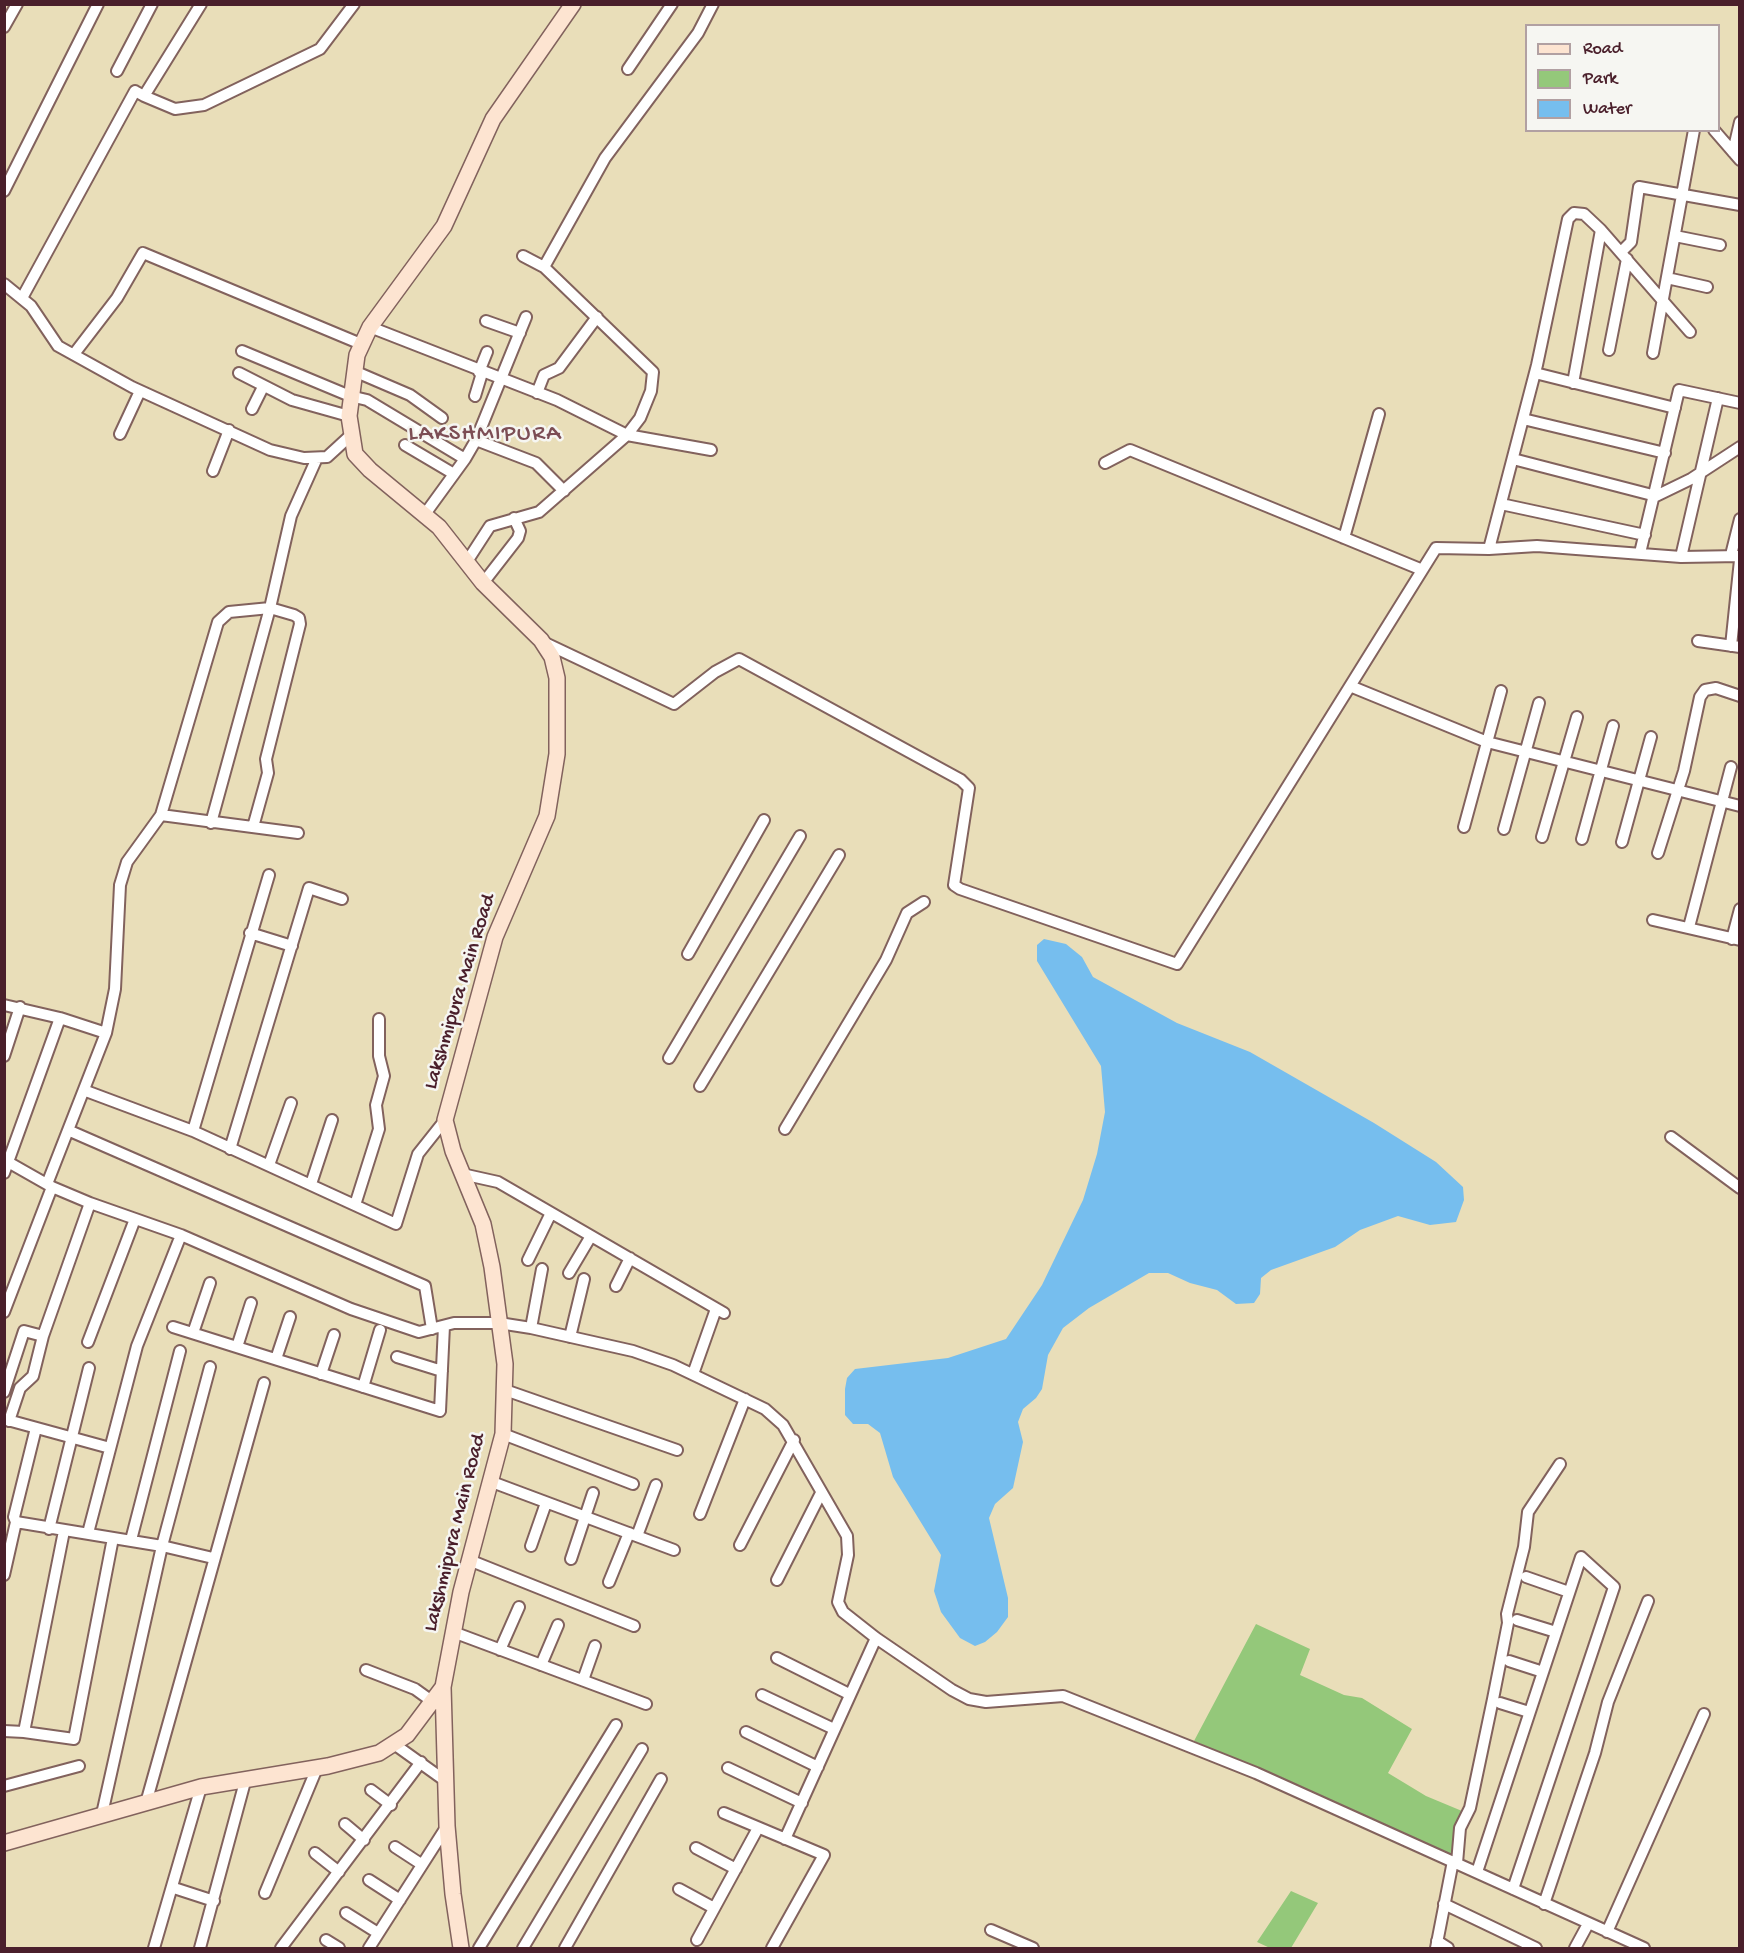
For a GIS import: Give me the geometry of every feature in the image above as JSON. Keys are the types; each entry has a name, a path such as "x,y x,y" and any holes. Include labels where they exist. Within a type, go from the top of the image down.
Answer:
{"main road":[{"name":"Lakshmipura Main Road","path":"461,1948 447,1826 444,1687 469,1560 492,1482 503,1434 505,1390 492,1267 483,1224 462,1174 445,1120 495,937 506,908 537,846 547,816 554,782 557,678 552,657 541,640 483,583 425,514 370,470 355,454 349,416 350,396 361,344 370,327 444,226 493,119 573,4"},
{"path":"4,1843 201,1787 317,1768 379,1753 407,1735 444,1687"}],"street":[{"path":"4,27 16,4"},
{"path":"4,191 98,4"},
{"path":"117,71 152,4"},
{"path":"144,96 201,4"},
{"path":"22,298 135,91 175,110 204,105 320,48 354,4"},
{"path":"628,69 672,4"},
{"path":"544,267 605,159 698,33 713,4"},
{"path":"1736,156 1740,122"},
{"path":"1653,353 1694,132"},
{"path":"1716,132 1736,156"},
{"path":"1610,350 1624,255 1631,242 1639,188 1682,193 1740,205"},
{"path":"1489,549 1535,373 1568,219 1574,213 1584,214 1624,255 1690,332"},
{"path":"1573,383 1601,230"},
{"path":"1675,236 1720,245"},
{"path":"74,354 117,298 143,253 361,344"},
{"path":"466,563 490,526 539,512 627,435 640,418 651,391 653,372 544,267 523,256"},
{"path":"1667,278 1707,287"},
{"path":"4,284 22,298 48,327 58,346 140,391 270,450 304,458 327,457 351,435"},
{"path":"425,514 476,440 502,381 526,317"},
{"path":"537,393 544,375 559,368 597,317"},
{"path":"486,321 520,333"},
{"path":"370,327 537,393 627,435 711,450"},
{"path":"242,351 350,396 367,400 465,459"},
{"path":"475,396 487,351"},
{"path":"354,370 410,395 442,418"},
{"path":"239,372 263,387 292,400 349,416"},
{"path":"1535,373 1675,408"},
{"path":"252,409 263,387"},
{"path":"1640,553 1656,496 1679,390 1740,404"},
{"path":"120,434 140,391"},
{"path":"1682,556 1718,398"},
{"path":"1344,538 1379,414"},
{"path":"1523,419 1665,453"},
{"path":"213,471 230,430"},
{"path":"476,440 536,463 564,491"},
{"path":"405,445 454,474"},
{"path":"1513,459 1656,496 1701,473 1740,447"},
{"path":"1105,463 1130,450 1420,569"},
{"path":"211,823 270,609 291,516 316,458"},
{"path":"1501,504 1645,535"},
{"path":"483,583 518,538 520,531 514,518"},
{"path":"1698,641 1735,647 1740,519"},
{"path":"541,640 674,704 715,672 739,659 961,780 969,788 954,885 1177,964 1420,569 1436,548 1489,549 1537,546 1682,556 1737,557"},
{"path":"4,1312 106,1033 115,989 120,885 126,862 161,815 218,622 229,612 270,609 294,615 299,618 300,624 266,759 268,773 254,827"},
{"path":"1350,686 1487,742 1740,806"},
{"path":"1658,853 1701,697 1705,690 1716,688 1740,696"},
{"path":"1464,826 1501,691"},
{"path":"1504,829 1539,703"},
{"path":"1542,837 1577,717"},
{"path":"1582,839 1613,726"},
{"path":"1622,842 1651,737"},
{"path":"1689,927 1731,767"},
{"path":"161,815 298,833"},
{"path":"688,954 764,819"},
{"path":"669,1058 800,836"},
{"path":"700,1086 839,855"},
{"path":"193,1131 249,933 269,875"},
{"path":"230,1149 309,888 342,899"},
{"path":"785,1129 886,960 908,913 924,902"},
{"path":"1653,920 1736,940 1740,909"},
{"path":"249,933 292,946"},
{"path":"4,1005 20,1007 106,1033"},
{"path":"4,1056 20,1007"},
{"path":"60,1018 6,1168 90,1203 181,1235 351,1309 419,1332 444,1326 499,1323 633,1351 693,1374 774,1416 794,1440 821,1493 847,1536 848,1555 838,1602 843,1612 876,1638 969,1699 986,1702 1063,1696 1256,1773 1607,1932 1625,1945 1644,1948"},
{"path":"355,1205 380,1129 376,1105 384,1076 379,1056 379,1019"},
{"path":"86,1091 193,1131 396,1224 418,1154 445,1120"},
{"path":"270,1166 291,1103"},
{"path":"311,1184 332,1120"},
{"path":"70,1131 425,1286 432,1329"},
{"path":"1671,1137 1740,1188"},
{"path":"462,1174 498,1182 720,1311 693,1374"},
{"path":"90,1203 43,1336 33,1376 20,1388 7,1420 110,1448"},
{"path":"528,1260 551,1213"},
{"path":"88,1342 135,1219"},
{"path":"88,1533 137,1346 181,1235"},
{"path":"569,1274 591,1236"},
{"path":"616,1286 630,1258"},
{"path":"531,1328 542,1269"},
{"path":"570,1337 584,1279"},
{"path":"193,1333 210,1283"},
{"path":"237,1347 251,1303"},
{"path":"276,1359 290,1317"},
{"path":"173,1327 440,1412 444,1326"},
{"path":"363,1387 381,1330"},
{"path":"4,1392 24,1331 43,1336"},
{"path":"321,1374 334,1335"},
{"path":"131,1540 180,1351"},
{"path":"397,1357 442,1371"},
{"path":"50,1529 89,1368"},
{"path":"102,1814 162,1546 210,1368"},
{"path":"146,1803 264,1383"},
{"path":"505,1390 677,1450"},
{"path":"700,1515 745,1400"},
{"path":"4,1575 16,1522 14,1517 36,1428"},
{"path":"503,1434 633,1484"},
{"path":"740,1545 794,1440"},
{"path":"1448,1948 1437,1945 1444,1904 1455,1862 1460,1828 1470,1808 1508,1623 1507,1614 1524,1547 1528,1512 1560,1464"},
{"path":"492,1482 674,1550"},
{"path":"609,1582 656,1485"},
{"path":"571,1559 593,1492"},
{"path":"777,1580 821,1493"},
{"path":"531,1546 546,1503"},
{"path":"16,1522 131,1540 213,1558"},
{"path":"24,1732 64,1531"},
{"path":"4,1731 74,1739 113,1538"},
{"path":"1476,1872 1581,1557 1614,1587 1513,1889"},
{"path":"469,1560 634,1626"},
{"path":"1526,1577 1569,1592"},
{"path":"1544,1904 1595,1753 1608,1702 1648,1601"},
{"path":"500,1650 519,1607"},
{"path":"1517,1620 1556,1632"},
{"path":"541,1665 558,1625"},
{"path":"453,1632 646,1704"},
{"path":"785,1839 876,1638"},
{"path":"583,1680 595,1646"},
{"path":"777,1658 849,1694"},
{"path":"1509,1661 1542,1672"},
{"path":"366,1670 415,1689 433,1702"},
{"path":"762,1695 834,1729"},
{"path":"1500,1702 1529,1712"},
{"path":"1607,1932 1675,1786 1704,1714"},
{"path":"479,1948 616,1725"},
{"path":"746,1732 818,1767"},
{"path":"394,1744 447,1782"},
{"path":"523,1948 642,1749"},
{"path":"281,1948 391,1805 421,1762"},
{"path":"4,1786 79,1766"},
{"path":"265,1893 317,1768"},
{"path":"728,1768 802,1803"},
{"path":"200,1948 246,1778"},
{"path":"565,1948 661,1779"},
{"path":"154,1948 174,1888 201,1787"},
{"path":"371,1790 391,1805"},
{"path":"724,1813 824,1856 772,1948"},
{"path":"345,1824 364,1840"},
{"path":"369,1948 447,1826"},
{"path":"697,1940 759,1828"},
{"path":"395,1847 421,1864"},
{"path":"696,1848 736,1869"},
{"path":"315,1853 339,1872"},
{"path":"369,1880 400,1900"},
{"path":"174,1888 214,1901"},
{"path":"679,1888 714,1908"},
{"path":"1444,1904 1536,1948"},
{"path":"346,1912 378,1933"},
{"path":"1575,1948 1588,1924"},
{"path":"991,1930 1033,1948"},
{"path":"326,1940 339,1948"}],"green space":[{"path":"1256,1624 1310,1649 1300,1675 1344,1695 1362,1698 1412,1729 1388,1773 1426,1796 1462,1811 1452,1855 1194,1741"},
{"path":"1291,1891 1318,1903 1291,1948 1270,1948 1257,1942"}],"water":[{"path":"1044,939 1066,944 1082,957 1093,977 1177,1023 1250,1052 1374,1123 1436,1162 1463,1187 1464,1200 1456,1222 1430,1225 1398,1216 1360,1230 1335,1247 1271,1270 1261,1278 1260,1294 1254,1303 1236,1304 1217,1290 1190,1283 1168,1273 1149,1273 1089,1308 1063,1328 1048,1355 1042,1389 1036,1398 1023,1409 1018,1422 1023,1442 1013,1488 995,1504 989,1518 1008,1598 1008,1617 997,1632 985,1642 975,1646 960,1638 941,1612 934,1591 941,1555 893,1477 880,1433 868,1424 853,1424 845,1415 845,1389 847,1378 855,1369 948,1358 1006,1339 1042,1285 1083,1200 1097,1154 1105,1112 1101,1066 1037,961 1037,945"}],"district":[{"name":"LAKSHMIPURA","path":"485,435"}]}
